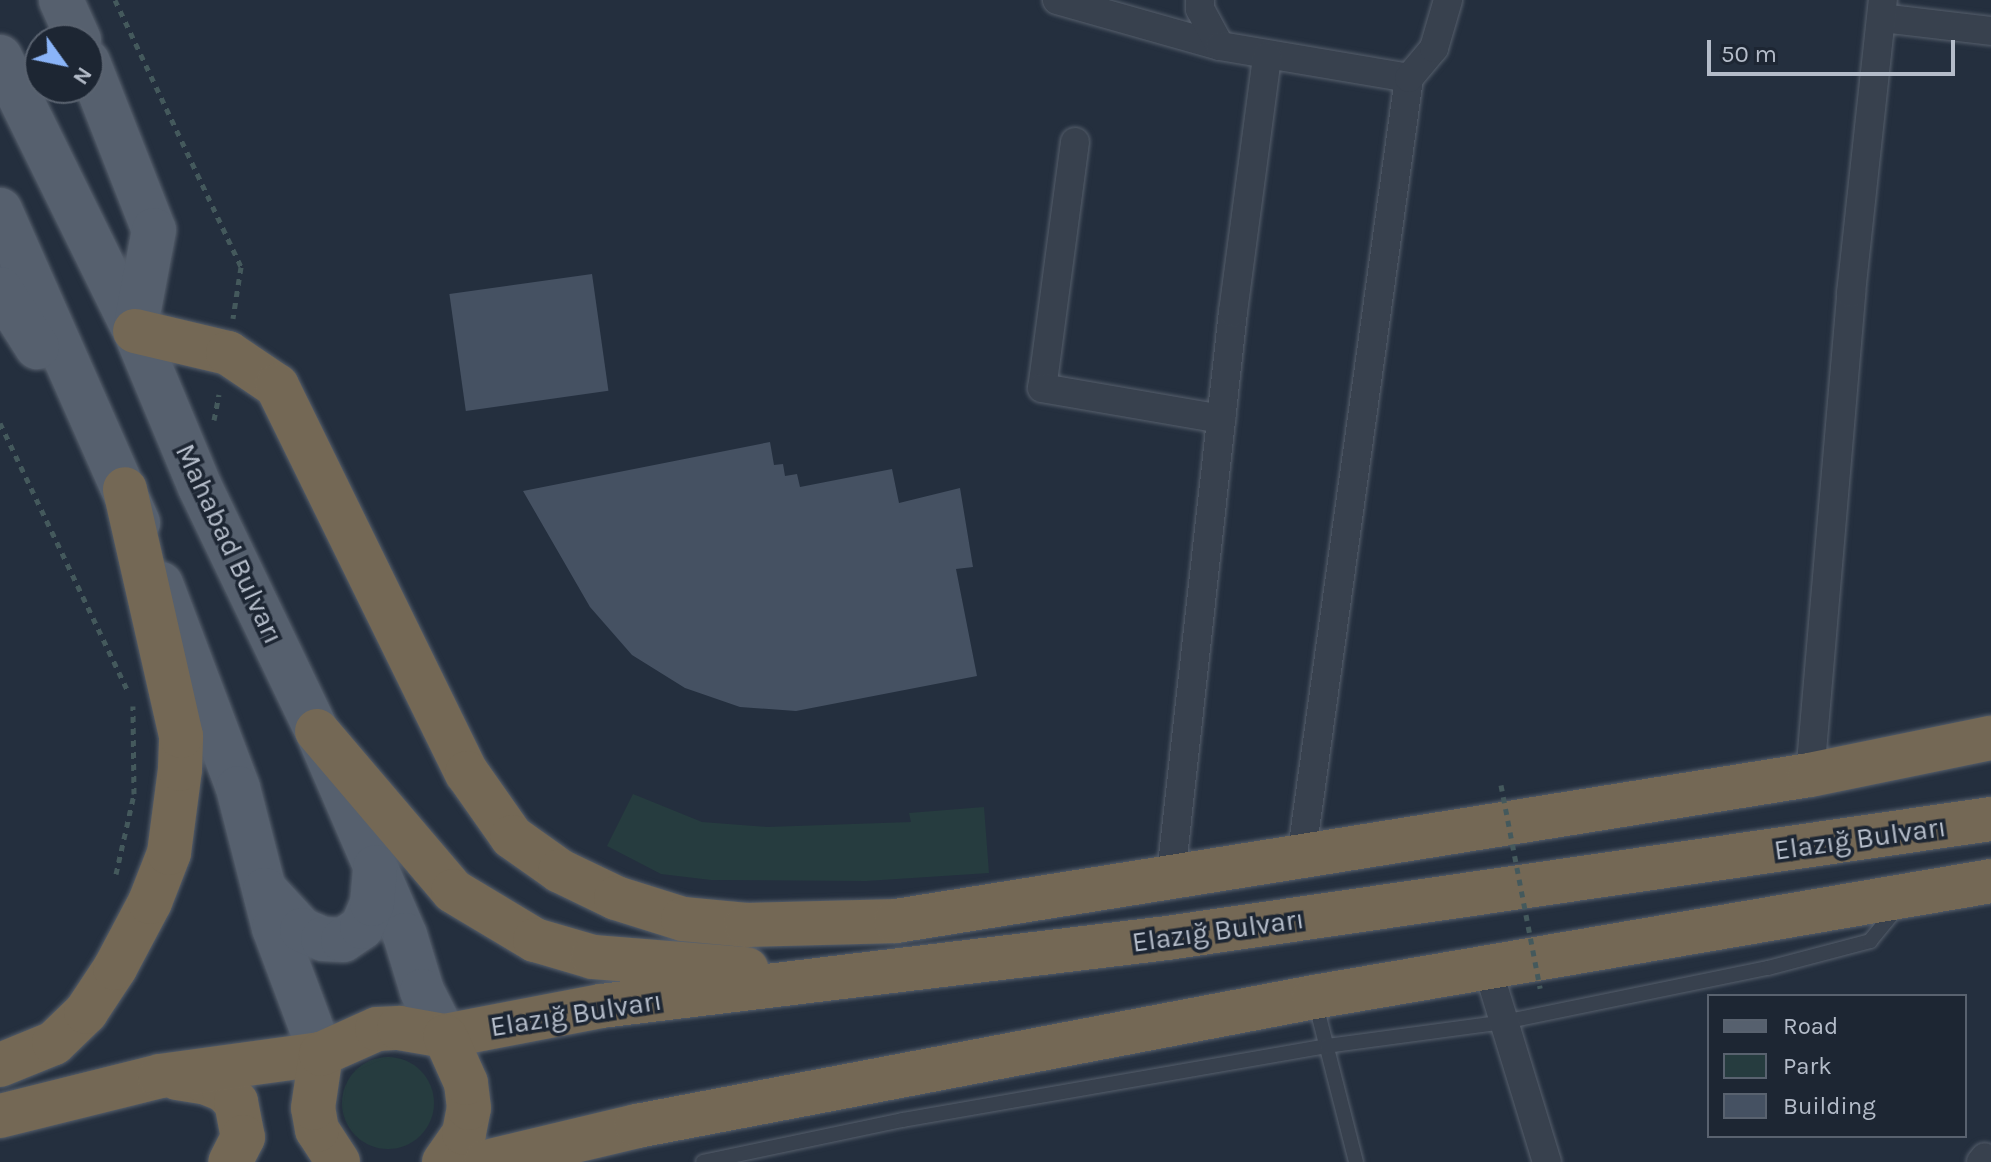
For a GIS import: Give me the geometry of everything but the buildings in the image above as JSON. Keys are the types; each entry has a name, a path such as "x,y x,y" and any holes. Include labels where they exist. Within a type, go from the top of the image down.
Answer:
{"highway":[{"path":"135,331 228,353 277,386 467,773 512,837 560,871 616,898 683,919 747,925 896,921 1810,775 1991,738"},
{"path":"0,1065 54,1043 86,1012 122,955 169,853 181,736 125,489"},
{"path":"317,731 453,891 535,940 593,957 858,976"},
{"path":"1911,832 1991,793"},
{"name":"Elazığ Bulvarı","path":"445,1036 601,1006 1167,938 1991,819"},
{"path":"486,1162 637,1126 1314,997 1991,881"},
{"path":"1929,891 1991,889"},
{"path":"0,1116 160,1076 321,1054 377,1029 399,1028 445,1036 466,1083 469,1108 464,1133 444,1162"},
{"path":"321,1054 313,1108 317,1130 338,1162"},
{"path":"160,1076 207,1083 224,1090 236,1102 243,1137 230,1162"}],"main road":[{"path":"61,0 72,24"},
{"name":"Mahabad Bulvarı","path":"0,57 135,331 200,487 317,731 405,935 422,991 445,1036"},
{"path":"104,103 154,230 135,331"},
{"path":"0,210 125,489 238,788 274,928 321,1054"},
{"path":"0,289 125,489"},
{"path":"264,888 302,930 323,939 343,940 362,927 372,904 375,867"}],"street":[{"path":"1057,0 1220,46 1409,78"},
{"path":"1200,0 1200,9 1220,46"},
{"path":"1301,858 1409,78 1434,48 1448,0"},
{"path":"1810,775 1851,293 1882,9 1991,31"},
{"path":"1171,875 1221,419 1267,56"},
{"path":"1075,142 1042,388 1221,419"},
{"path":"1487,966 1547,1162"}],"lane":[{"path":"703,1162 903,1120 1327,1046 1504,1022 1768,968 1870,941 1929,891"},
{"path":"1314,997 1356,1162"}],"path":[{"path":"115,0 241,267 213,428"},
{"path":"0,423 119,669 132,704 134,794 115,880"},
{"path":"1501,785 1540,988"}],"green space":[{"path":"633,794 702,822 767,827 911,822 909,813 984,807 989,873 866,881 711,880 661,874 607,846"},
{"path":"388,1057 406,1061 420,1071 430,1085 434,1103 430,1121 420,1135 406,1145 388,1149 370,1145 356,1135 346,1121 342,1103 346,1085 356,1071 370,1061"}]}
